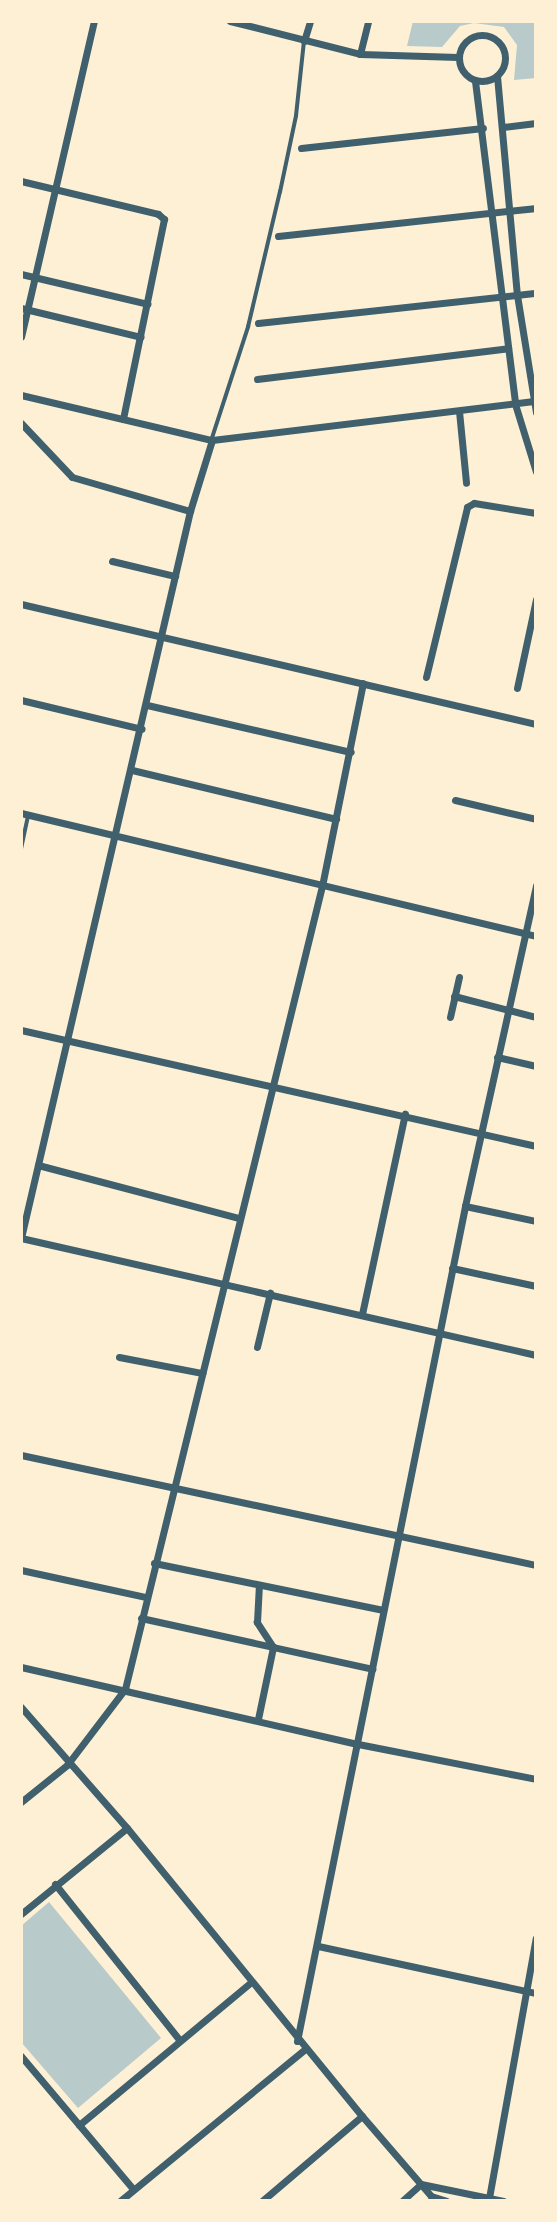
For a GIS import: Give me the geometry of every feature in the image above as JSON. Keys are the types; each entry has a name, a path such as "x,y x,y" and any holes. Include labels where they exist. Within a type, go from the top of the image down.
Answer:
{"street":[{"path":"21,337 24,308 35,277 94,21"},
{"path":"230,21 360,54 458,57"},
{"path":"304,41 310,21"},
{"path":"360,54 369,21"},
{"path":"458,57 470,38 493,38 505,56 497,76 517,295 536,412"},
{"path":"458,57 463,72 475,81 483,128 515,404 536,472"},
{"path":"475,81 497,76"},
{"path":"503,127 536,123"},
{"path":"301,148 483,128"},
{"path":"21,181 158,214 164,219 123,419"},
{"path":"278,236 536,208"},
{"path":"21,274 148,304"},
{"path":"258,323 536,293"},
{"path":"24,308 141,337"},
{"path":"257,379 508,348"},
{"path":"21,395 212,440 534,401"},
{"path":"458,411 466,483"},
{"path":"21,423 60,468 104,489 190,511"},
{"path":"212,440 190,511 142,729 65,1040 21,1238 536,1355"},
{"path":"426,677 467,507 474,503 536,513"},
{"path":"112,561 175,576"},
{"path":"517,688 536,599"},
{"path":"21,604 161,640 363,683 536,724"},
{"path":"21,1802 67,1765 124,1689 322,886 363,683"},
{"path":"21,700 142,729"},
{"path":"147,705 351,752"},
{"path":"132,770 336,819"},
{"path":"455,800 536,819"},
{"path":"25,814 536,936"},
{"path":"297,2041 358,1744 397,1533 506,1010 536,885"},
{"path":"450,1017 459,977"},
{"path":"454,996 536,1017"},
{"path":"21,1030 405,1114 481,1135 536,1146"},
{"path":"497,1057 536,1066"},
{"path":"362,1314 405,1114"},
{"path":"38,1166 239,1218"},
{"path":"465,1206 536,1221"},
{"path":"452,1268 536,1286"},
{"path":"257,1347 270,1293"},
{"path":"119,1357 202,1373"},
{"path":"21,1455 174,1485 536,1565"},
{"path":"154,1563 383,1610"},
{"path":"21,1570 146,1597"},
{"path":"258,1720 273,1647 257,1622 259,1585"},
{"path":"141,1618 372,1669"},
{"path":"21,1667 358,1744 536,1779"},
{"path":"21,1707 67,1765 127,1828 304,2050 431,2198 446,2201"},
{"path":"21,1914 127,1828"},
{"path":"55,1884 178,2038"},
{"path":"489,2198 536,1938"},
{"path":"318,1946 536,1993"},
{"path":"79,2125 178,2038 251,1982"},
{"path":"120,2201 304,2050"},
{"path":"21,2056 133,2189"},
{"path":"262,2201 362,2116"},
{"path":"421,2184 503,2201"},
{"path":"402,2201 421,2184"}],"lane":[{"path":"212,440 246,336 280,192 296,116 304,41"},
{"path":"21,849 25,814"}],"shaded area":[{"path":"413,21 536,21 536,78 514,80 517,45 504,27 474,23 460,26 442,47 407,46"},
{"path":"49,1902 161,2038 78,2108 21,2042 21,1926"}]}
